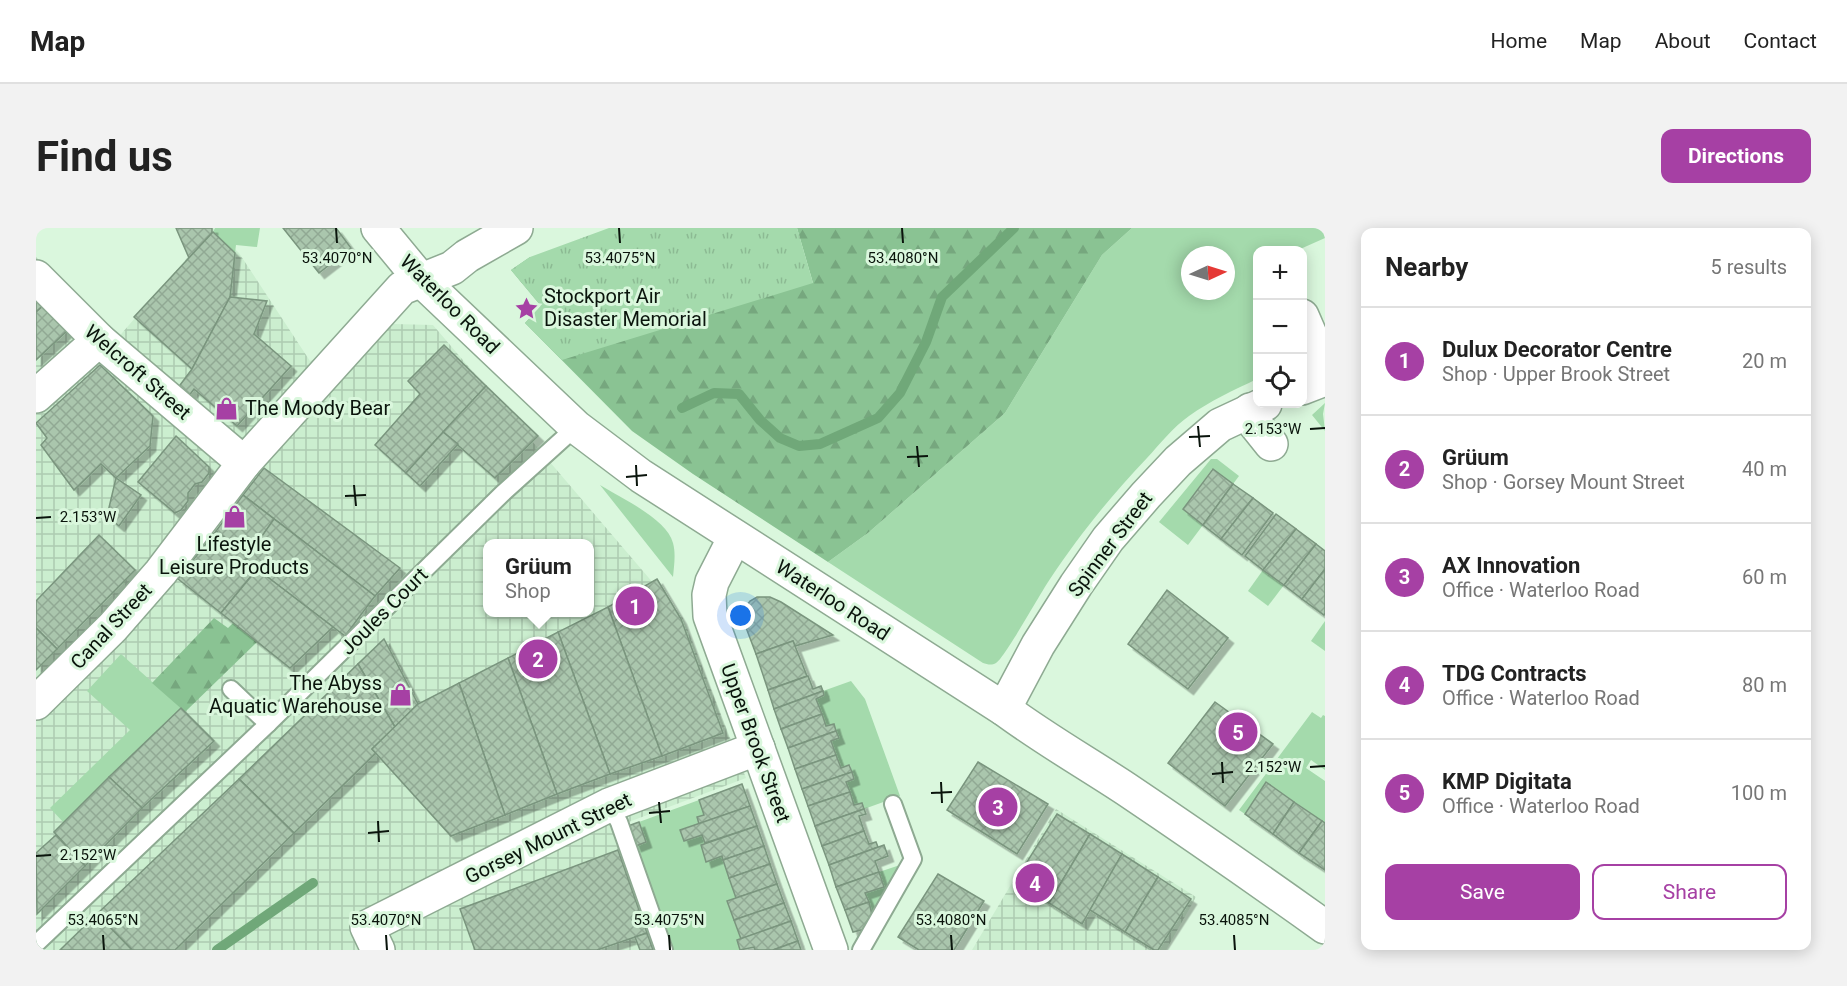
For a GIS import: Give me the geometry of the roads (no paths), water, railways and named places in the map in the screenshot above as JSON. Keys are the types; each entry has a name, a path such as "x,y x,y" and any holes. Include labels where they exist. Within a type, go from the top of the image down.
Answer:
{"street":[{"name":"Waterloo Road","path":"378,228 422,280 576,427 641,476 1004,709 1048,741 1208,844 1325,927"},
{"name":"Canal Street","path":"36,703 120,620 161,572 244,464 402,288 452,268 467,256 516,228"},
{"name":"Welcroft Street","path":"36,277 99,340 244,464"},
{"path":"1307,328 1325,369"},
{"path":"36,396 99,340"},
{"path":"1307,386 1325,379"},
{"name":"Spinner Street","path":"1004,709 1038,645 1108,539 1178,461 1220,425 1256,408"},
{"name":"Spinner Street","path":"1258,408 1255,424 1271,444"},
{"name":"Upper Brook Street","path":"735,537 712,582 709,595 710,616 831,950"},
{"name":"Gorsey Mount Street","path":"378,950 367,927 609,805 758,748"}],"lane":[{"name":"Joules Court","path":"36,944 268,724 502,494 576,427"},
{"path":"231,689 268,724"},
{"path":"861,950 913,859 893,804"},
{"path":"609,805 619,822 664,950"}],"waterway":[{"path":"682,408 714,393 739,394 760,420 780,438 799,446 820,444 878,418 900,393 926,342 942,297 1014,228"},
{"path":"217,950 313,883"}],"place":[{"name":"Stockport Air Disaster Memorial","path":"526,308"},
{"name":"The Moody Bear","path":"227,408"},
{"name":"Lifestyle Leisure Products","path":"234,516"},
{"name":"Dulux Decorator Centre","path":"635,606"},
{"name":"Grüum","path":"538,659"},
{"name":"The Abyss Aquatic Warehouse","path":"400,695"},
{"name":"KMP Digitata","path":"1238,732"},
{"name":"AX Innovation","path":"998,807"},
{"name":"TDG Contracts","path":"1035,883"}]}
